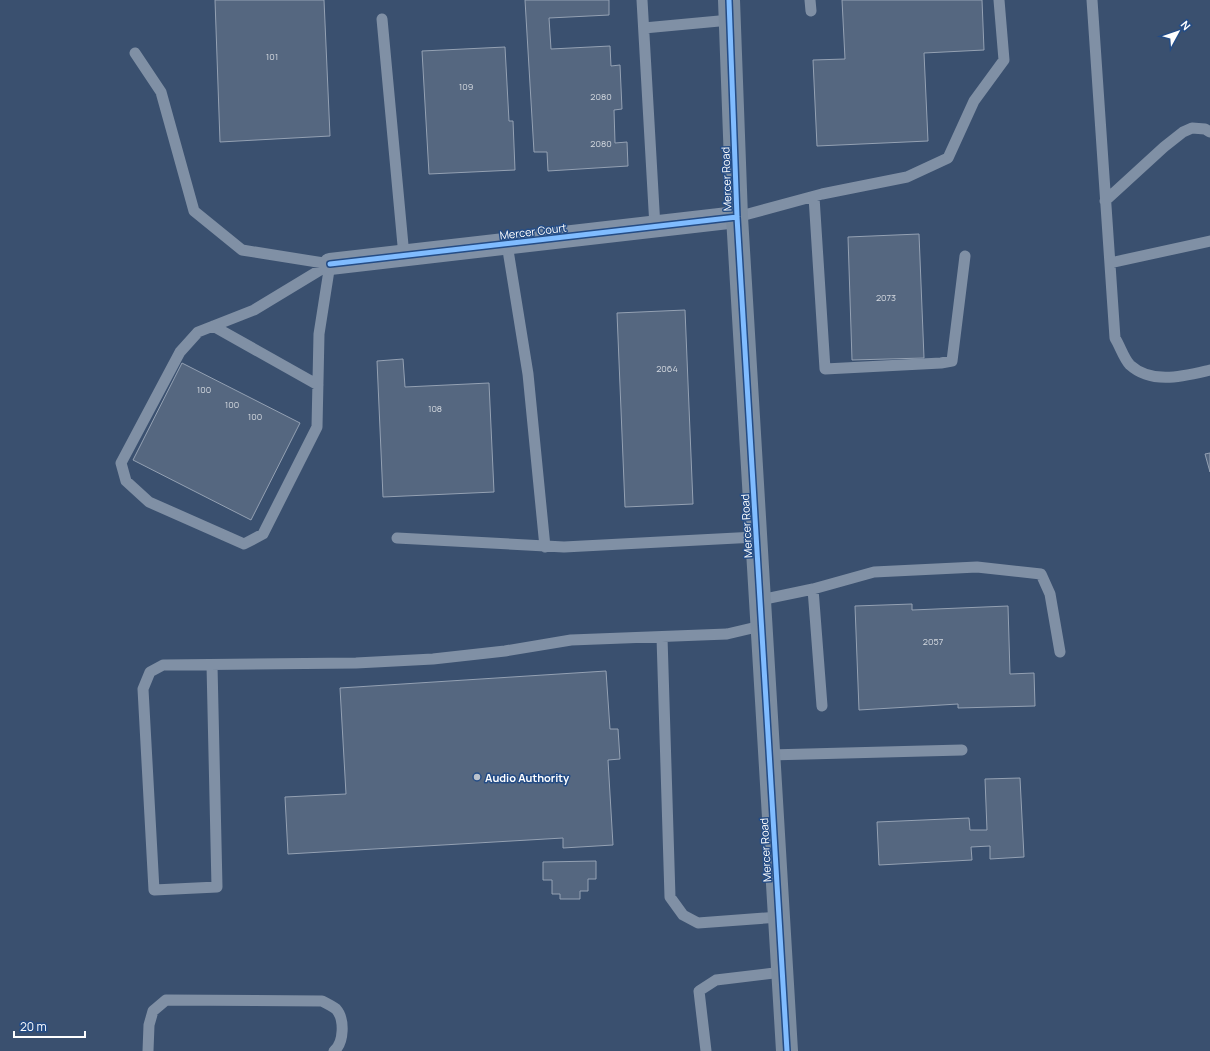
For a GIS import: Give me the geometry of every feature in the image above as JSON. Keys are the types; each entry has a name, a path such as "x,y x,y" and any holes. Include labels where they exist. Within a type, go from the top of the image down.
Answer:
{"street":[{"name":"Mercer Road","path":"730,10 737,217 787,1051"},
{"name":"Mercer Court","path":"330,264 737,217"}],"lane":[{"path":"642,0 655,227"},
{"path":"737,217 814,197 907,177 948,158 974,101 1004,60 999,0"},
{"path":"1092,0 1115,338 1130,365 1153,378 1186,375 1210,370"},
{"path":"644,28 730,10"},
{"path":"382,19 404,256"},
{"path":"135,53 161,92 194,211 242,250 330,264"},
{"path":"1105,202 1164,147 1183,132 1192,128 1205,129 1210,132"},
{"path":"814,197 826,369 941,363 952,360 965,256"},
{"path":"1110,262 1210,241"},
{"path":"507,244 528,374 545,547"},
{"path":"330,264 319,334 317,427 263,534 244,544 149,502 126,480 121,463 180,352 198,332 254,310 330,264"},
{"path":"213,326 318,385"},
{"path":"397,538 564,547 756,537"},
{"path":"760,600 812,589 874,572 977,567 1032,572 1041,574 1050,594 1060,652"},
{"path":"812,589 822,706"},
{"path":"212,664 217,887 154,890 143,689 150,672 163,665 212,664 356,663 433,659 505,651 572,640 727,634 762,626"},
{"path":"662,637 670,897 683,915 698,922 779,917"},
{"path":"769,755 962,750"},
{"path":"706,1051 699,991 716,980 782,972"},
{"path":"148,1051 148,1025 153,1011 166,1000 322,1001 336,1009 342,1025 341,1039 334,1051"}],"building":[{"path":"215,0 324,0 330,136 220,142"},
{"path":"525,0 609,0 609,15 549,18 551,49 610,46 611,66 620,65 622,109 614,110 615,143 627,142 628,166 548,171 547,152 534,152"},
{"path":"842,0 982,0 984,50 924,53 928,141 817,146 813,60 845,59"},
{"path":"505,47 509,121 513,121 515,170 429,174 422,51"},
{"path":"919,234 924,358 852,360 848,237"},
{"path":"685,310 693,504 625,507 617,313"},
{"path":"403,359 405,387 489,383 494,492 383,497 377,361"},
{"path":"182,363 300,423 251,520 133,460"},
{"path":"1210,453 1210,472 1205,454"},
{"path":"912,604 912,610 1008,606 1010,674 1034,673 1035,706 958,708 958,704 859,710 855,606"},
{"name":"Audio Authority","path":"606,671 610,729 618,729 620,759 608,760 613,845 563,848 563,838 288,854 285,797 346,794 340,688"},
{"path":"1020,778 1024,857 990,859 990,846 971,847 972,860 879,865 877,822 969,818 970,830 987,830 985,779"},
{"path":"596,861 596,879 588,879 588,891 580,891 580,899 560,899 560,894 552,894 552,880 543,880 543,862"}],"cycle path":[{"path":"729,0 737,217 787,1051"},
{"path":"330,264 737,217"}],"place":[{"name":"Audio Authority","path":"477,777"}]}
